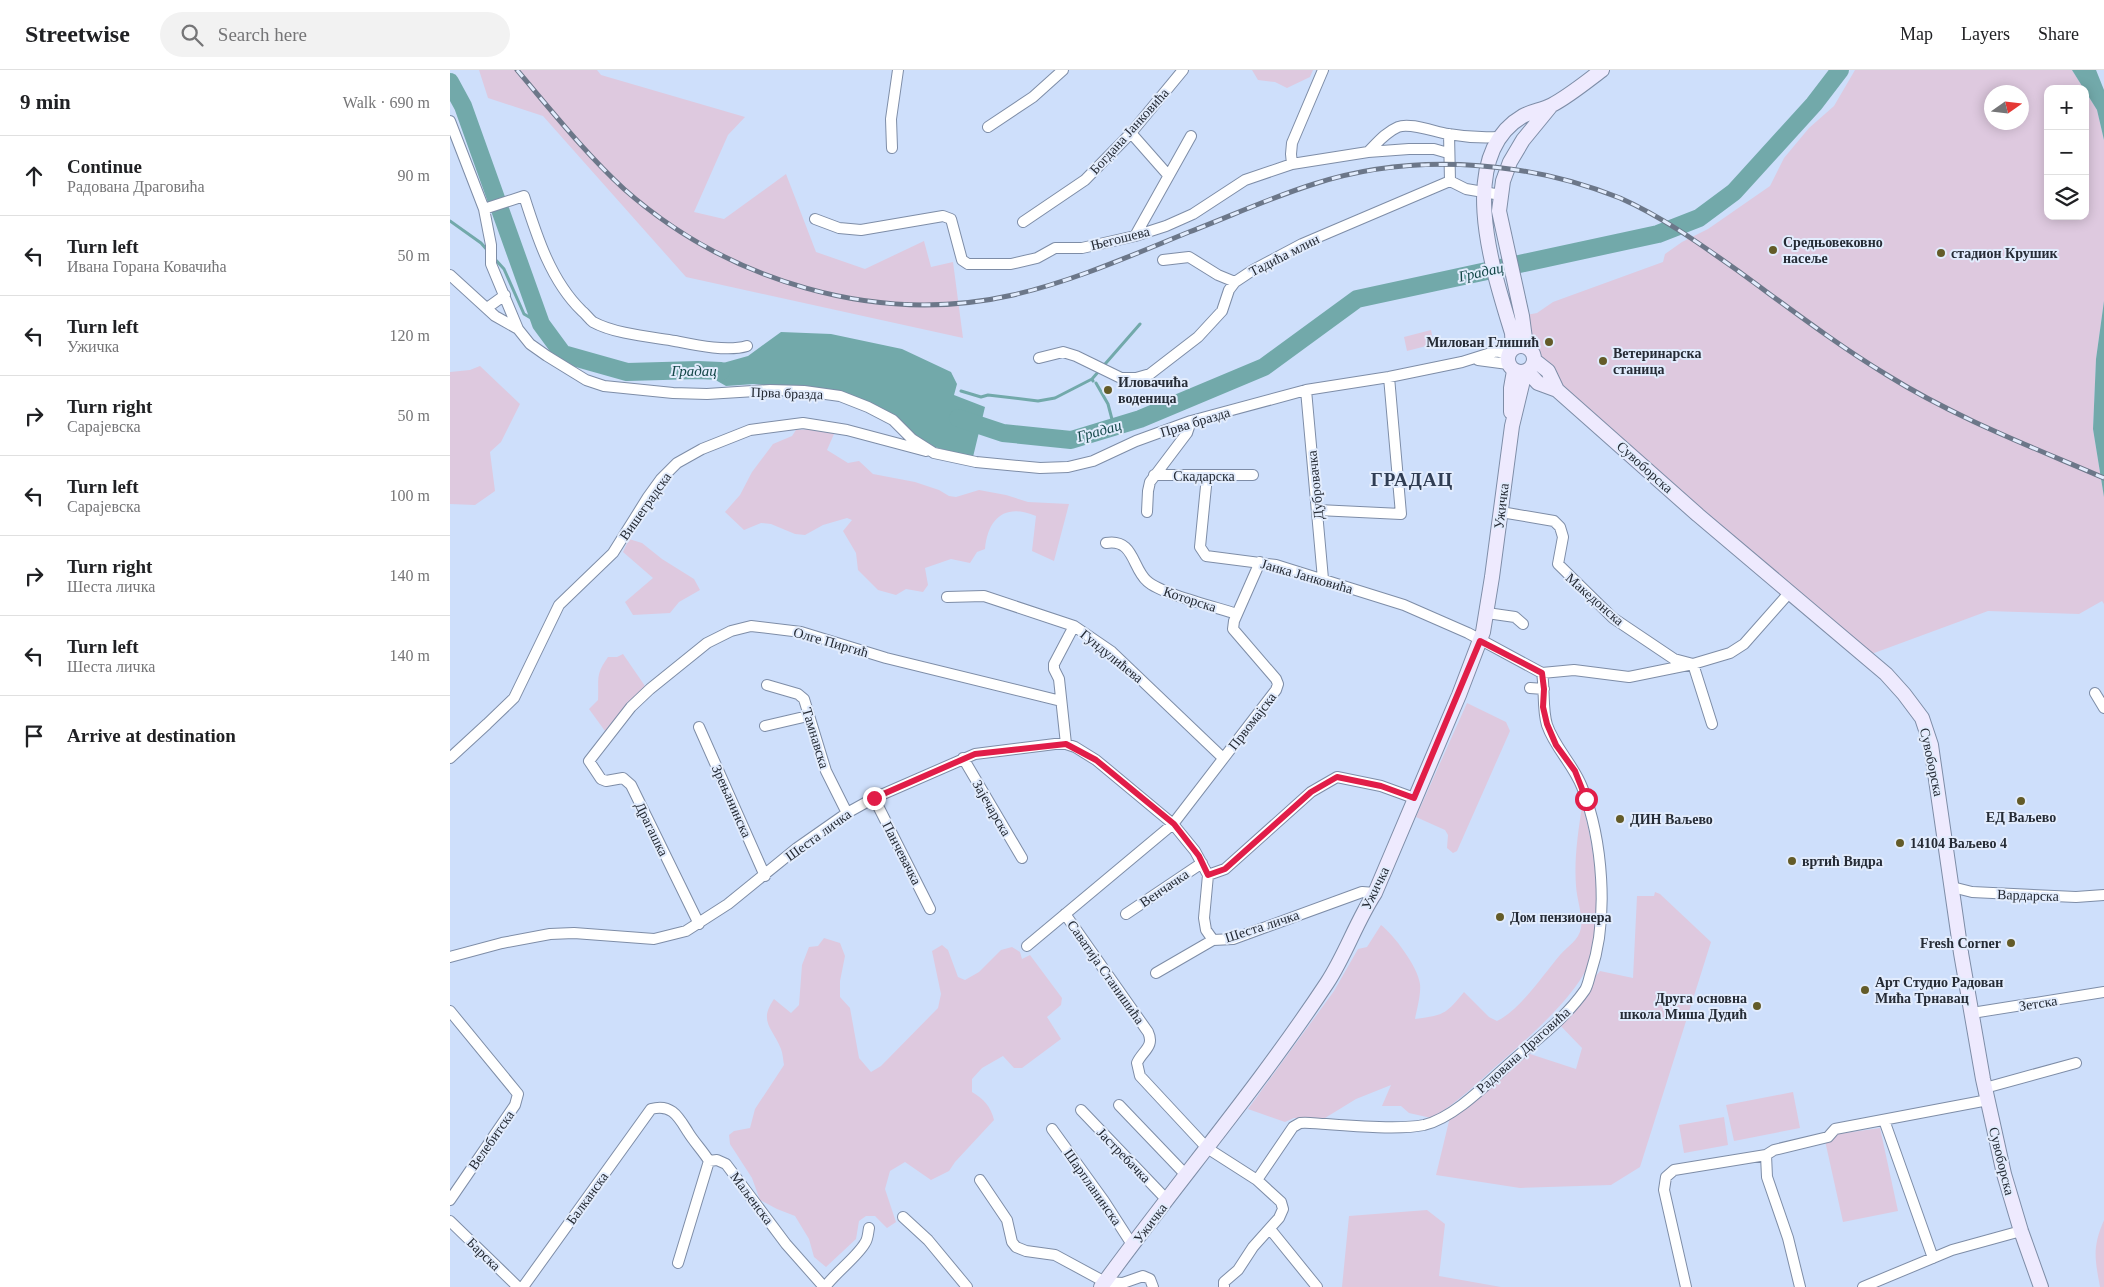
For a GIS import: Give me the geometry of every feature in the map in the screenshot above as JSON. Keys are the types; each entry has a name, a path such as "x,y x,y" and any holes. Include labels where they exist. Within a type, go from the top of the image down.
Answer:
{"main road":[{"path":"1519,361 1522,316 1499,211 1503,181 1510,162 1523,140 1551,106 1602,70"},
{"path":"1519,361 1488,245 1482,193 1490,159 1500,137 1523,116 1551,106"},
{"name":"Сувоборска","path":"1519,361 1548,371 1557,390 1698,515 1886,674 1922,718 1931,745 1972,1013 1987,1094 2004,1174 2021,1231 2041,1287"},
{"name":"Ужичка","path":"1103,1285 1207,1148 1327,983 1354,936 1364,910 1375,894 1480,641 1487,613 1512,426 1510,388 1519,361"}],"street":[{"path":"892,148 892,119 898,70"},
{"path":"988,127 1033,97 1063,70"},
{"name":"Богдана Јанковића","path":"1023,222 1086,180 1131,134 1182,70"},
{"path":"1292,164 1292,143 1323,70"},
{"name":"Прва бразда","path":"450,120 488,208 491,245 490,260 518,329 530,344 547,356 586,380 604,386 673,393 707,394 770,390 840,396 868,407 893,420 912,439 934,453 976,462 1040,468 1068,467 1093,461 1136,441 1191,422 1306,390 1389,377 1497,352 1519,361"},
{"path":"1368,152 1382,138 1399,127 1407,126 1482,138 1500,137"},
{"path":"1131,134 1168,175"},
{"path":"1449,134 1450,181 1466,190 1500,195"},
{"path":"1135,236 1191,136"},
{"name":"Његошева","path":"815,219 839,228 861,230 942,216 951,219 962,260 968,264 1011,264 1037,258 1055,248 1082,248 1135,236 1166,226 1193,214 1245,180 1292,164 1368,152 1409,149 1434,149 1448,153"},
{"name":"Тадића млин","path":"1038,358 1063,352 1121,378 1136,378 1150,374 1198,337 1222,311 1229,290 1235,282 1302,244 1450,181"},
{"path":"488,208 524,196 546,257 570,299 593,321 629,334 700,345 739,348 747,346"},
{"path":"1163,260 1189,257 1218,275 1235,282"},
{"path":"450,275 486,308 509,325 518,329"},
{"path":"486,308 505,295"},
{"path":"1318,510 1401,514 1389,377"},
{"name":"Дубровачка","path":"1306,390 1323,579"},
{"path":"1147,512 1148,491 1154,476 1187,433 1191,422"},
{"name":"Вишеградска","path":"450,758 514,698 559,605 612,553 661,480 677,463 691,454 750,430 803,423 847,430 934,453"},
{"name":"Скадарска","path":"1154,476 1253,475"},
{"name":"Јанка Јанковића","path":"1207,476 1200,548 1206,556 1276,565 1404,605 1468,633 1542,673"},
{"name":"Македонска","path":"1501,512 1554,520 1560,527 1563,537 1558,564 1564,572 1613,618 1674,659 1693,664"},
{"name":"Которска","path":"1106,543 1113,542 1127,548 1145,580 1160,590 1237,614"},
{"name":"Првомајска","path":"1174,824 1276,690 1278,684 1233,629 1237,614 1260,562"},
{"path":"1542,673 1574,670 1629,677 1693,664 1738,650 1790,592"},
{"name":"Гундулићева","path":"947,596 984,596 1074,626 1112,652 1223,758"},
{"path":"1487,613 1515,617 1523,624"},
{"name":"Олге Пиргић","path":"589,760 631,708 650,688 708,642 731,631 750,626 801,632 886,658 1061,701"},
{"path":"1074,626 1054,664 1054,670 1059,680 1066,744 1096,760 1174,824 1195,851 1208,875 1225,869 1311,792 1337,777 1381,786 1414,798"},
{"path":"1693,664 1712,724"},
{"name":"Радована Драговића","path":"1257,1180 1293,1127 1300,1123 1401,1127 1422,1125 1449,1116 1557,1022 1586,989 1594,962 1601,921 1600,865 1596,836 1582,786 1575,771 1556,745 1547,724 1543,707 1544,689 1542,673"},
{"name":"Тамнавска","path":"767,685 801,696 804,699 826,771 847,813"},
{"path":"1530,688 1544,689"},
{"path":"2094,693 2104,708"},
{"path":"765,726 808,716"},
{"name":"Зрењанинска","path":"699,727 765,876"},
{"name":"Шеста личка","path":"450,957 502,943 550,934 574,933 654,939 674,935 699,924 765,876 797,848 847,813 874,798 963,758 987,751 1066,744"},
{"name":"Зајечарска","path":"963,758 1022,858"},
{"name":"Драгашка","path":"589,760 602,779 606,781 623,778 631,785 699,924"},
{"name":"Панчевачка","path":"874,798 930,909"},
{"name":"Саватија Станишића","path":"1026,946 1174,824"},
{"name":"Венчачка","path":"1126,914 1202,863"},
{"name":"Шеста личка","path":"1208,875 1204,918 1206,930 1213,940 1233,939 1362,892 1375,894"},
{"name":"Вардарска","path":"1952,887 1972,892 2076,897 2104,895"},
{"name":"Саватија Станишића","path":"1065,914 1148,1032 1150,1047 1137,1063 1140,1076 1207,1148"},
{"path":"1156,973 1213,940"},
{"name":"Зетска","path":"1972,1013 2104,992"},
{"name":"Велебитска","path":"450,1010 518,1094 515,1105 450,1200"},
{"path":"1686,1287 1664,1190 1666,1177 1674,1170 1766,1154 1774,1150 1828,1138 1835,1129 1884,1120 1987,1094 2076,1063"},
{"path":"1119,1105 1186,1175"},
{"name":"Балканска","path":"523,1287 652,1109 665,1108 673,1112 683,1122 709,1161"},
{"name":"Јастребачка","path":"1080,1110 1167,1200"},
{"path":"1884,1120 1933,1258"},
{"name":"Шарпланинска","path":"1052,1129 1104,1200 1133,1246"},
{"path":"1207,1148 1257,1180 1282,1202 1283,1206 1279,1218 1253,1247 1238,1270 1224,1282 1224,1287"},
{"path":"1766,1154 1767,1177 1788,1238 1800,1287"},
{"name":"Маљенска","path":"709,1161 717,1160 726,1164 786,1244 824,1287"},
{"path":"678,1262 709,1161"},
{"path":"980,1180 1007,1220 1012,1242 1016,1247 1026,1251 1055,1255 1103,1285 1143,1276 1150,1279 1153,1287"},
{"path":"903,1217 928,1240 967,1287"},
{"name":"Барска","path":"450,1220 518,1287"},
{"path":"824,1287 839,1269 863,1246 867,1239 869,1228"},
{"path":"1270,1229 1317,1287"},
{"path":"1863,1287 1952,1250 2021,1231"}],"shaded area":[{"path":"479,70 597,70 601,75 745,117 728,135 694,212 724,219 786,174 816,252 865,269 924,241 931,267 953,262 963,338 686,277 543,116 488,98"},
{"path":"1252,70 1313,70 1310,77 1287,88 1275,82 1258,80"},
{"path":"1855,70 2072,70 2081,85 2044,85 2044,220 2089,220 2089,97 2097,110 2104,140 2104,301 2096,359 2093,429 2104,497 2104,604 2102,601 2079,614 1988,611 1866,656 1557,390 1530,348 1522,316 1537,313 1553,302 1663,262 1665,254 1682,242 1708,229 1770,186 1784,158 1809,128 1834,106"},
{"path":"2072,70 2096,70 2104,90 2104,140 2097,110 2089,97 2089,85 2081,85"},
{"path":"2104,301 2104,497 2093,429 2096,359"},
{"path":"1431,330 1434,344 1407,351 1404,337"},
{"path":"781,332 831,334 902,349 951,372 957,384 954,395 985,407 973,457 930,446 882,409 863,400 795,388 754,384 726,386 698,370 748,356"},
{"path":"480,366 520,404 501,442 490,452 495,491 475,505 450,504 450,372 470,370"},
{"path":"812,429 834,434 827,450 848,463 859,461 873,474 915,482 939,490 949,496 956,497 979,490 1006,495 1028,502 1069,504 1054,561 1032,551 1036,516 1025,512 1007,512 995,521 990,529 985,549 977,552 970,563 951,559 925,568 928,585 923,592 906,589 896,595 878,590 858,570 856,553 843,531 852,520 847,518 823,525 805,535 795,534 771,524 761,523 744,530 725,512 740,495 752,472 773,444 792,436 796,430"},
{"path":"629,539 642,543 662,559 694,579 700,590 679,602 670,613 633,615 625,602 653,578 623,552"},
{"path":"623,654 645,686 605,731 589,709 598,700 598,677 604,663 608,657 617,657"},
{"path":"1467,703 1506,722 1510,731 1457,851 1453,853 1447,848 1448,835 1445,830 1416,817"},
{"path":"1582,806 1591,843 1596,889 1597,912 1592,953 1586,970 1570,994 1524,1041 1459,1099 1431,1118 1409,1113 1401,1106 1382,1106 1391,1085 1356,1099 1325,1118 1294,1118 1285,1122 1248,1109 1334,991 1358,949 1367,947 1381,925 1405,952 1418,977 1420,993 1415,1019 1443,1013 1464,992 1489,1017 1497,1021 1506,1016 1523,1001 1580,932 1581,918 1576,886 1576,866"},
{"path":"1655,892 1660,894 1711,942 1640,1167 1611,1185 1520,1188 1436,1175 1450,1117 1524,1052 1576,1069 1582,1048 1557,1022 1600,971 1633,978 1637,896 1654,896"},
{"path":"824,938 840,943 845,956 840,981 840,997 850,1008 859,1058 871,1072 881,1066 938,1008 941,994 932,951 942,945 948,950 958,977 965,980 979,972 1001,950 1012,947 1020,952 1022,959 1030,955 1062,998 1061,1005 1047,1017 1061,1039 1022,1068 1014,1068 1003,1056 982,1068 972,1079 972,1092 986,1104 994,1120 949,1171 931,1180 905,1162 890,1171 885,1189 896,1222 887,1228 875,1216 866,1216 859,1221 856,1239 826,1267 814,1257 809,1239 795,1216 760,1200 752,1178 730,1144 729,1135 734,1131 750,1128 755,1109 784,1065 781,1049 768,1025 767,1014 769,1007 774,999 791,1013 799,1005 802,965 809,947 818,946"},
{"path":"1793,1092 1800,1128 1734,1141 1726,1105"},
{"path":"1724,1117 1728,1145 1684,1153 1679,1125"},
{"path":"1880,1128 1898,1211 1843,1222 1824,1136"},
{"path":"1427,1210 1445,1224 1439,1276 1501,1287 1342,1287 1349,1216"},
{"path":"2104,1220 2104,1287 2100,1287 2096,1246"}],"waterway":[{"name":"Градац","path":"958,418 1003,433 1071,440 1140,419 1264,367 1357,299 1658,234 1699,218 1734,192 1814,104 1840,70"},
{"name":"Градац","path":"450,82 463,106 541,324 563,354 627,372 721,371"},
{"path":"450,221 481,243 488,251"},
{"path":"494,258 504,269 524,314 541,324"},
{"path":"1092,379 1140,324"},
{"path":"961,391 981,397 988,395 1038,401 1055,398 1092,379 1093,381"},
{"path":"1096,383 1108,404 1114,427"}],"railway":[{"path":"517,70 596,161 624,189 665,221 709,249 757,271 806,288 857,299 909,304 961,303 1013,295 1102,267 1298,189 1364,172 1415,165 1440,164 1517,170 1556,178 1620,198 1667,223 1741,273 1849,351 1940,405 1994,431 2104,478"}],"place":[{"name":"Средњовековно насеље","path":"1773,250"},
{"name":"стадион Крушик","path":"1941,253"},
{"name":"Милован Глишић","path":"1549,342"},
{"name":"Ветеринарска станица","path":"1603,361"},
{"name":"Иловачића воденица","path":"1108,390"},
{"name":"ЕД Ваљево","path":"2021,801"},
{"name":"ДИН Ваљево","path":"1620,819"},
{"name":"14104 Ваљево 4","path":"1900,843"},
{"name":"вртић Видра","path":"1792,861"},
{"name":"Дом пензионера","path":"1500,917"},
{"name":"Fresh Corner","path":"2011,943"},
{"name":"Арт Студио Радован Мића Трнавац","path":"1865,990"},
{"name":"Друга основна школа Миша Дудић","path":"1757,1006"}],"district":[{"name":"ГРАДАЦ","path":"1412,479"}],"route":[{"path":"874,798 975,754 987,751 1066,744 1075,747 1096,760 1174,824 1199,856 1208,875 1216,873 1225,869 1311,792 1337,777 1381,786 1414,798 1459,695 1480,641 1542,673 1544,689 1543,707 1547,724 1553,740 1575,771 1586,799"}]}
